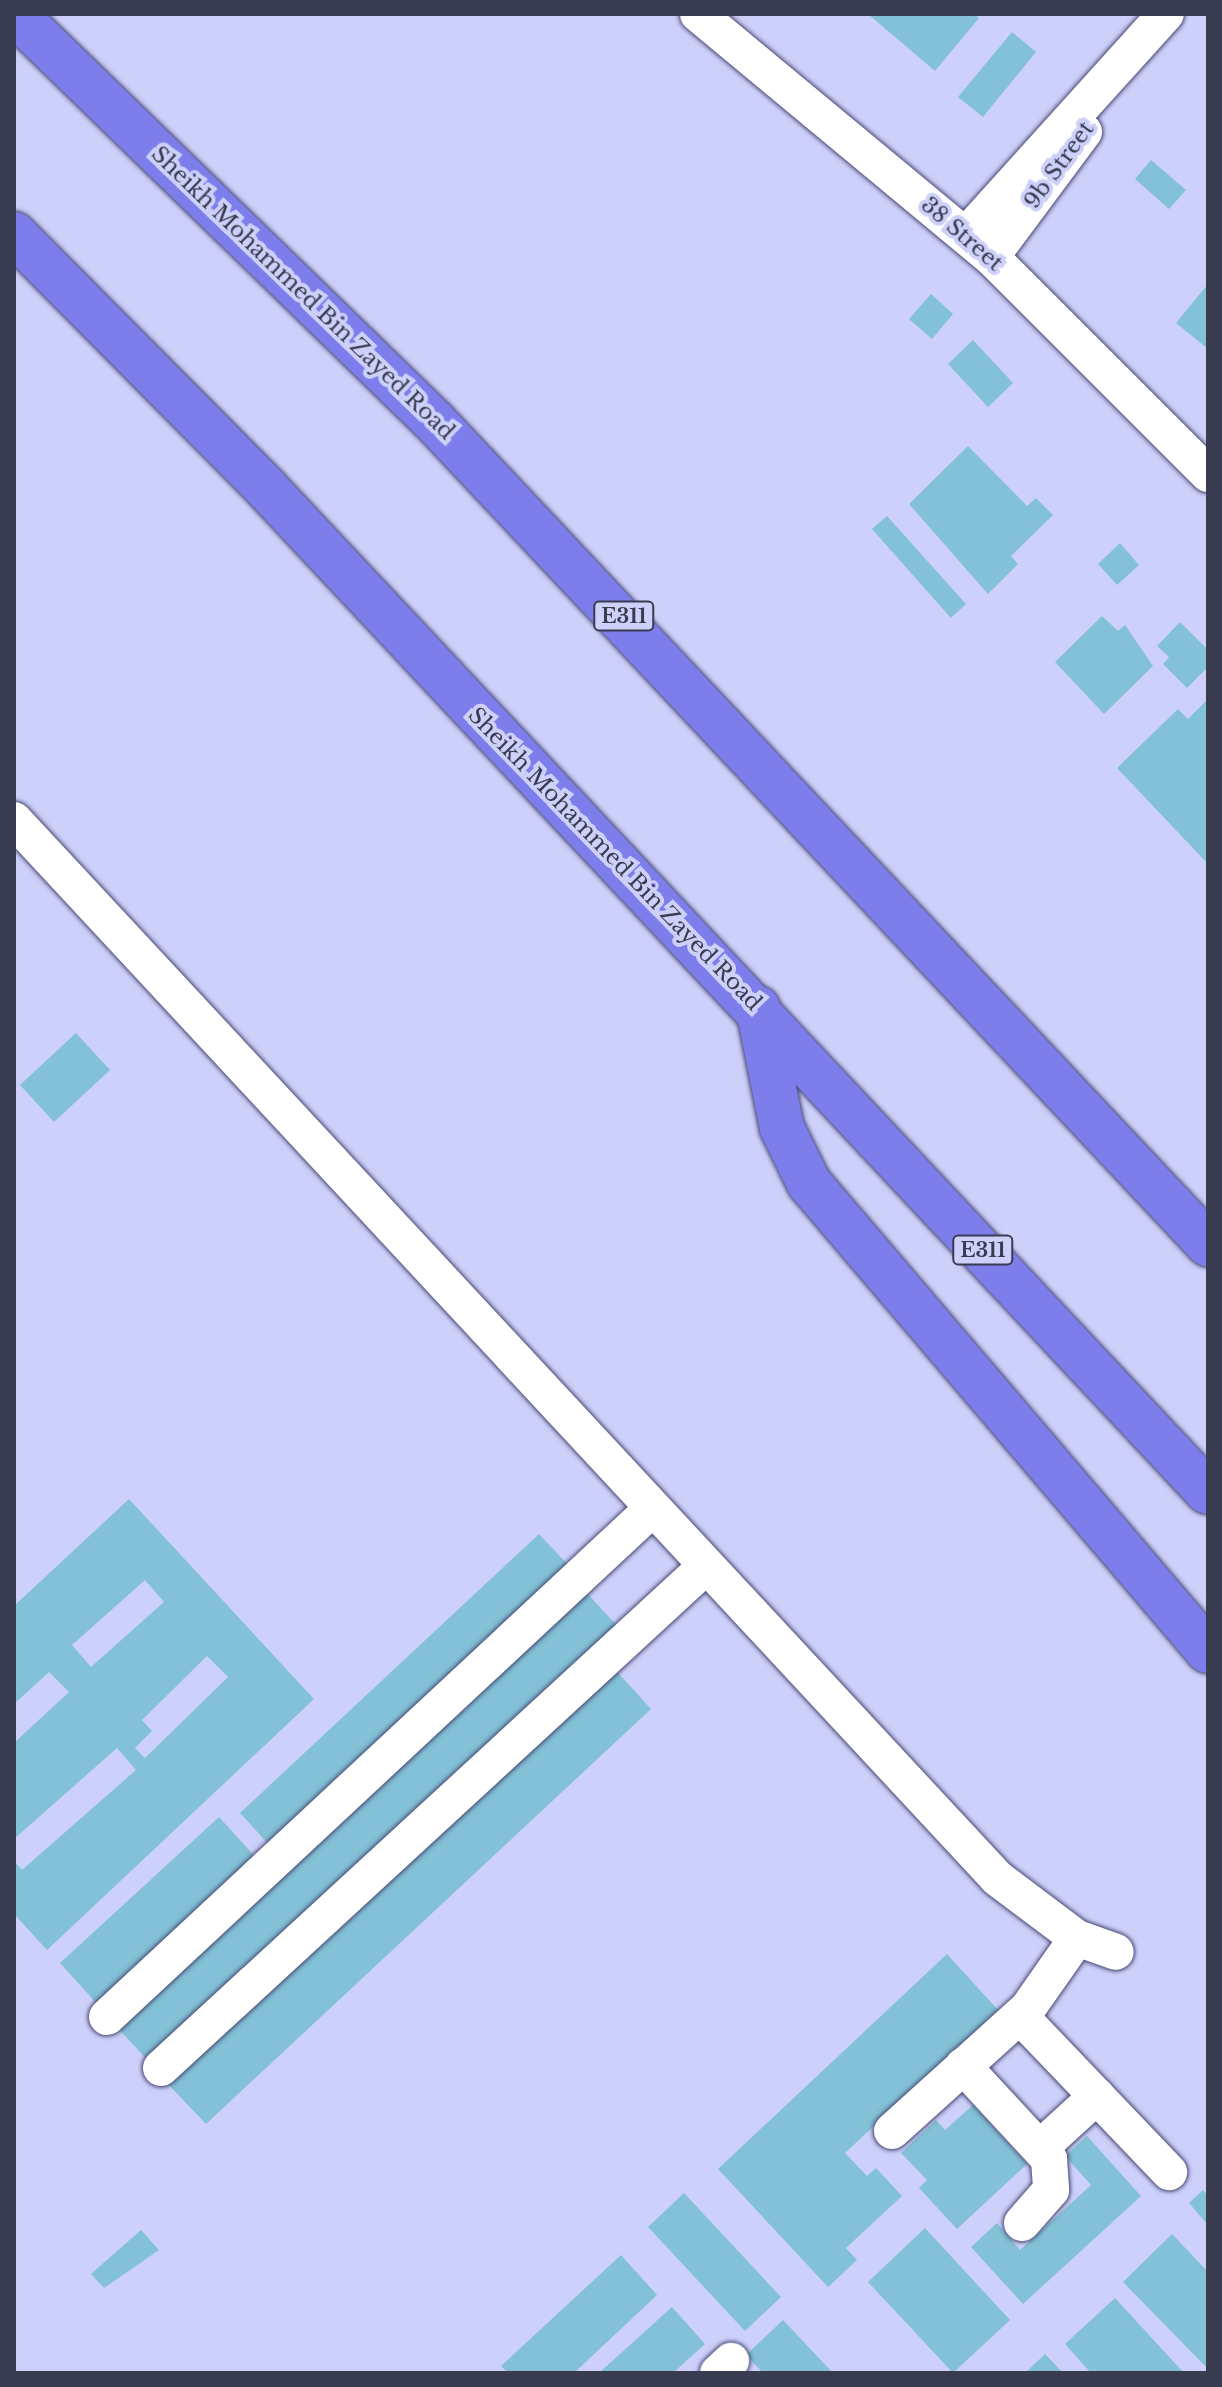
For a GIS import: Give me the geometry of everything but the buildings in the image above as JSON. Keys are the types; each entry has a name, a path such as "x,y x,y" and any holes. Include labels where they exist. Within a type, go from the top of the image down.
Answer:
{"highway":[{"name":"Sheikh Mohammed Bin Zayed Road","path":"15,14 540,530 1208,1244"},
{"name":"Sheikh Mohammed Bin Zayed Road","path":"14,234 758,1008 1208,1492"},
{"path":"758,1008 769,1084 809,1183 1208,1651"}],"street":[{"name":"38 Street","path":"698,14 979,246 1208,474"},
{"name":"9b Street","path":"979,246 1166,14"},
{"path":"14,820 704,1568 997,1878 1077,1938 1116,1952"},
{"path":"107,2017 652,1509"},
{"path":"161,2068 704,1568"},
{"path":"892,2131 1020,2016 1077,1938"},
{"path":"1020,2016 1169,2172"},
{"path":"963,2066 1040,2148 1052,2170 1051,2190 1022,2223"},
{"path":"1040,2148 1097,2096"}]}
